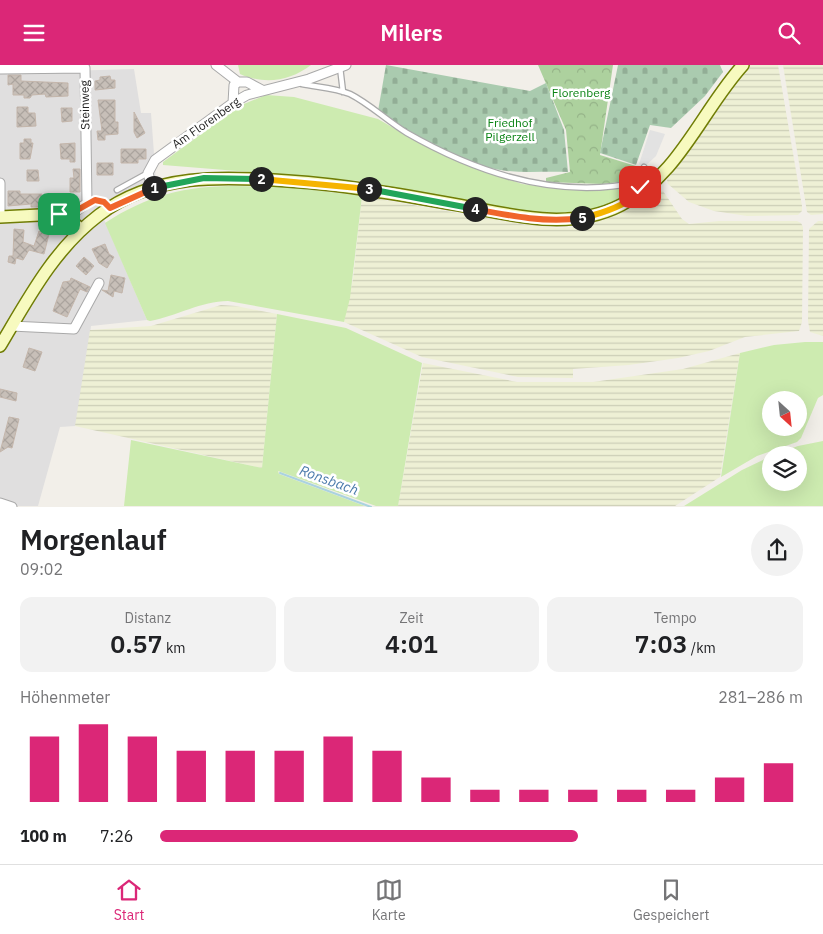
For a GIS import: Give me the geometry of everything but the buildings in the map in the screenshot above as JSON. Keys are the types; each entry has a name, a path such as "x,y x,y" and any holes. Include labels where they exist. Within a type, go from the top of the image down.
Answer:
{"street":[{"path":"216,65 238,81 247,81 262,90"},
{"path":"0,346 7,329 52,263 81,230 110,208 152,188 190,179 219,177 317,183 379,190 516,217 560,221 582,219 609,211 672,162 743,65"},
{"name":"Am Florenberg","path":"148,173 155,160 233,103 262,90 296,83 343,66"},
{"name":"Steinweg","path":"0,69 84,68 87,203"},
{"path":"233,103 234,85 238,81"},
{"path":"148,173 152,188"},
{"path":"0,183 0,217 59,214 68,217 81,230"},
{"path":"68,217 87,203"},
{"path":"7,329 74,329 99,283"},
{"path":"0,503 12,507"}],"lane":[{"path":"343,66 343,92"},
{"path":"296,83 343,92 424,142 492,172 546,185 642,186 638,177 644,167"},
{"path":"117,189 148,173"},
{"path":"87,203 100,201 110,208"}],"shaded area":[{"path":"0,65 65,71 134,69 141,113 151,113 156,181 100,210 147,320 91,326 77,423 75,426 60,427 38,506 0,506"},
{"path":"650,130 665,134 656,156 644,167 639,164"}],"green space":[{"path":"238,65 311,65 295,75 277,80 268,80 240,74"},
{"name":"Friedhof Pilgerzell","path":"386,65 530,91 546,83 564,130 568,172 515,172 491,168 457,156 423,139 378,111"},
{"name":"Florenberg","path":"538,65 613,65 600,155 636,166 630,181 602,184 546,182 546,178 570,172 566,130"},
{"path":"618,65 720,65 723,72 705,96 671,128 650,125 636,165 600,153"},
{"path":"750,65 778,65 802,206 802,211 798,215 747,216 714,211 689,202 668,184 667,180 670,175 731,87"},
{"path":"783,65 823,65 823,214 811,215 807,212"},
{"path":"266,95 294,97 378,119 421,144 459,162 522,184 564,189 619,187 624,194 617,201 598,208 554,214 512,209 360,181 163,165 163,162 239,106"},
{"path":"217,186 288,187 362,196 350,298 344,322 228,301 208,303 160,319 147,320 105,223 136,205 168,194 183,190"},
{"path":"655,190 663,191 682,219 689,224 719,221 797,221 801,223 803,227 802,322 799,331 745,337 709,351 678,358 629,365 573,369 573,378 518,377 422,357 344,322 353,279 362,196 520,224 557,228 577,227 607,219 633,207"},
{"path":"818,221 823,221 823,336 810,332 808,321 809,229"},
{"path":"221,305 277,314 262,468 75,426 90,330 151,326"},
{"path":"277,314 346,328 422,363 398,506 376,506 278,471 279,474 365,506 124,506 131,440 262,468"},
{"path":"823,342 823,395 818,398 808,422 808,391 762,391 762,436 802,436 801,438 797,442 786,446 762,446 762,454 721,477 740,353 774,345"},
{"path":"740,353 720,477 675,506 398,506 423,363 517,382 593,382 683,369"},
{"path":"823,441 823,506 684,506 742,470 762,460 762,491 807,491 807,446 798,446"}],"waterway":[{"name":"Ronsbach","path":"280,473 371,507"}],"route":[{"path":"59,214 68,217 87,203 95,200 104,202 110,208 138,193 152,188 190,179 219,177 297,181 360,187 516,217 560,221 591,217 619,207 644,191 640,187"}]}
